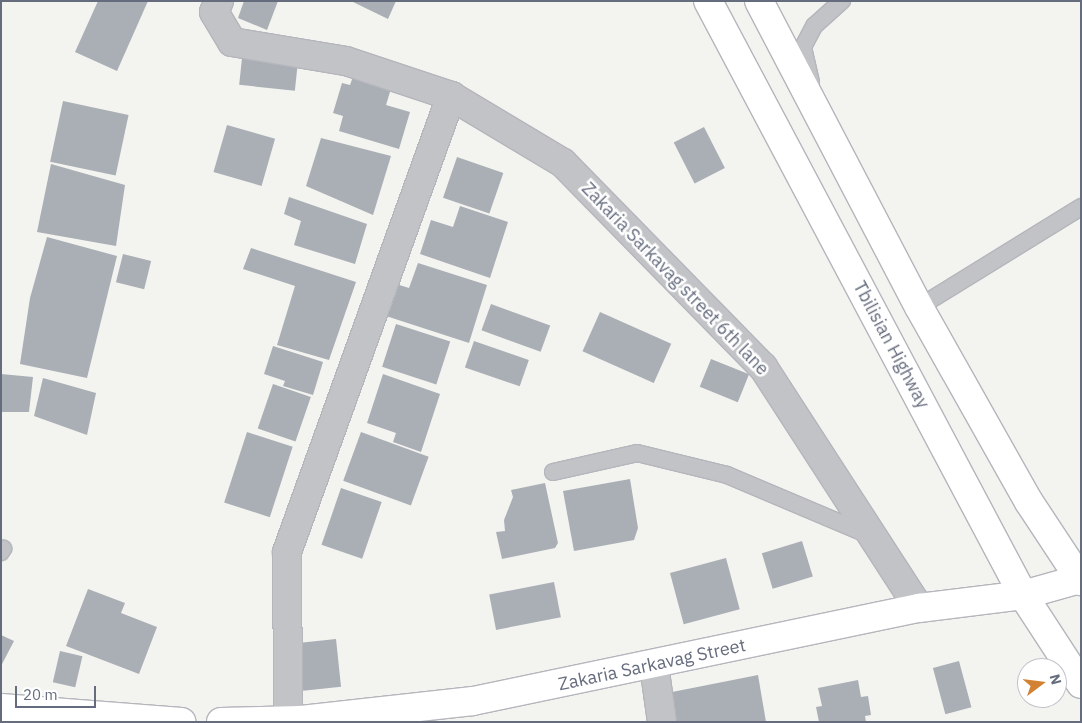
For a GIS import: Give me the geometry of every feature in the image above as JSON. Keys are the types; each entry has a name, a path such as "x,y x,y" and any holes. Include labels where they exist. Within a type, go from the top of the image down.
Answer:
{"main road":[{"name":"Tbilisian Highway","path":"708,1 1023,595 1081,684"},
{"path":"760,1 919,307 1029,502 1080,580"},
{"name":"Zakaria Sarkavag Street","path":"221,722 297,721 473,701 654,665 919,608 1023,595 1080,580"},
{"path":"1,708 181,722"}],"street":[{"name":"Zakaria Sarkavag street 6th lane","path":"219,1 214,12 232,42 346,61 451,96 563,163 764,367 919,608"},
{"path":"297,721 287,552 451,96"},
{"path":"654,665 662,722"}],"lane":[{"path":"819,116 803,47 814,26 842,1"},
{"path":"919,307 1081,207"},
{"path":"553,472 637,453 727,475 874,537"}],"building":[{"path":"98,1 148,1 117,71 75,52"},
{"path":"244,1 278,1 267,30 238,18"},
{"path":"351,1 396,1 388,19"},
{"path":"242,58 298,64 295,91 239,85"},
{"path":"355,71 393,82 386,105 410,112 399,149 339,131 343,116 333,113 342,83 350,85"},
{"path":"63,101 129,115 116,176 50,162"},
{"path":"227,125 275,139 262,186 213,172"},
{"path":"704,127 725,168 695,183 674,142"},
{"path":"321,138 391,156 373,215 306,186"},
{"path":"457,157 503,173 489,214 443,198"},
{"path":"51,164 125,185 116,246 37,232"},
{"path":"289,197 367,224 355,264 294,245 301,221 284,214"},
{"path":"460,206 508,222 490,278 420,254 431,220 453,227"},
{"path":"47,237 117,256 87,378 20,364 30,298"},
{"path":"251,248 356,282 329,360 277,345 295,286 243,269"},
{"path":"123,254 151,261 144,289 116,282"},
{"path":"418,263 487,285 469,343 386,316 396,284 409,288"},
{"path":"491,304 550,326 541,352 481,330"},
{"path":"600,312 671,344 654,383 583,351"},
{"path":"396,324 450,342 436,384 382,367"},
{"path":"474,341 529,360 520,386 465,367"},
{"path":"273,346 323,362 313,395 283,386 285,381 264,374"},
{"path":"711,359 749,374 738,402 700,387"},
{"path":"1,374 33,377 29,412 1,412"},
{"path":"383,374 440,394 421,452 393,442 396,433 367,423"},
{"path":"43,378 96,393 87,435 34,416"},
{"path":"273,384 311,397 296,441 258,428"},
{"path":"247,432 293,447 270,517 224,502"},
{"path":"361,432 429,457 411,505 343,481"},
{"path":"630,479 638,528 634,540 574,551 563,491"},
{"path":"545,483 558,543 555,548 502,559 496,532 505,531 504,520 513,497 511,490"},
{"path":"341,488 382,502 362,559 321,545"},
{"path":"802,541 813,576 773,589 762,553"},
{"path":"726,558 740,609 684,624 670,573"},
{"path":"554,582 561,617 496,630 489,595"},
{"path":"88,589 125,603 121,613 157,627 139,674 66,646"},
{"path":"1,635 14,641 1,666"},
{"path":"336,639 341,687 303,691 298,643"},
{"path":"60,651 82,656 75,687 53,682"},
{"path":"959,661 971,707 945,714 933,668"},
{"path":"758,675 766,722 668,722 662,694"},
{"path":"858,680 861,697 868,696 871,715 865,716 866,722 819,722 816,707 822,706 818,688"}]}
